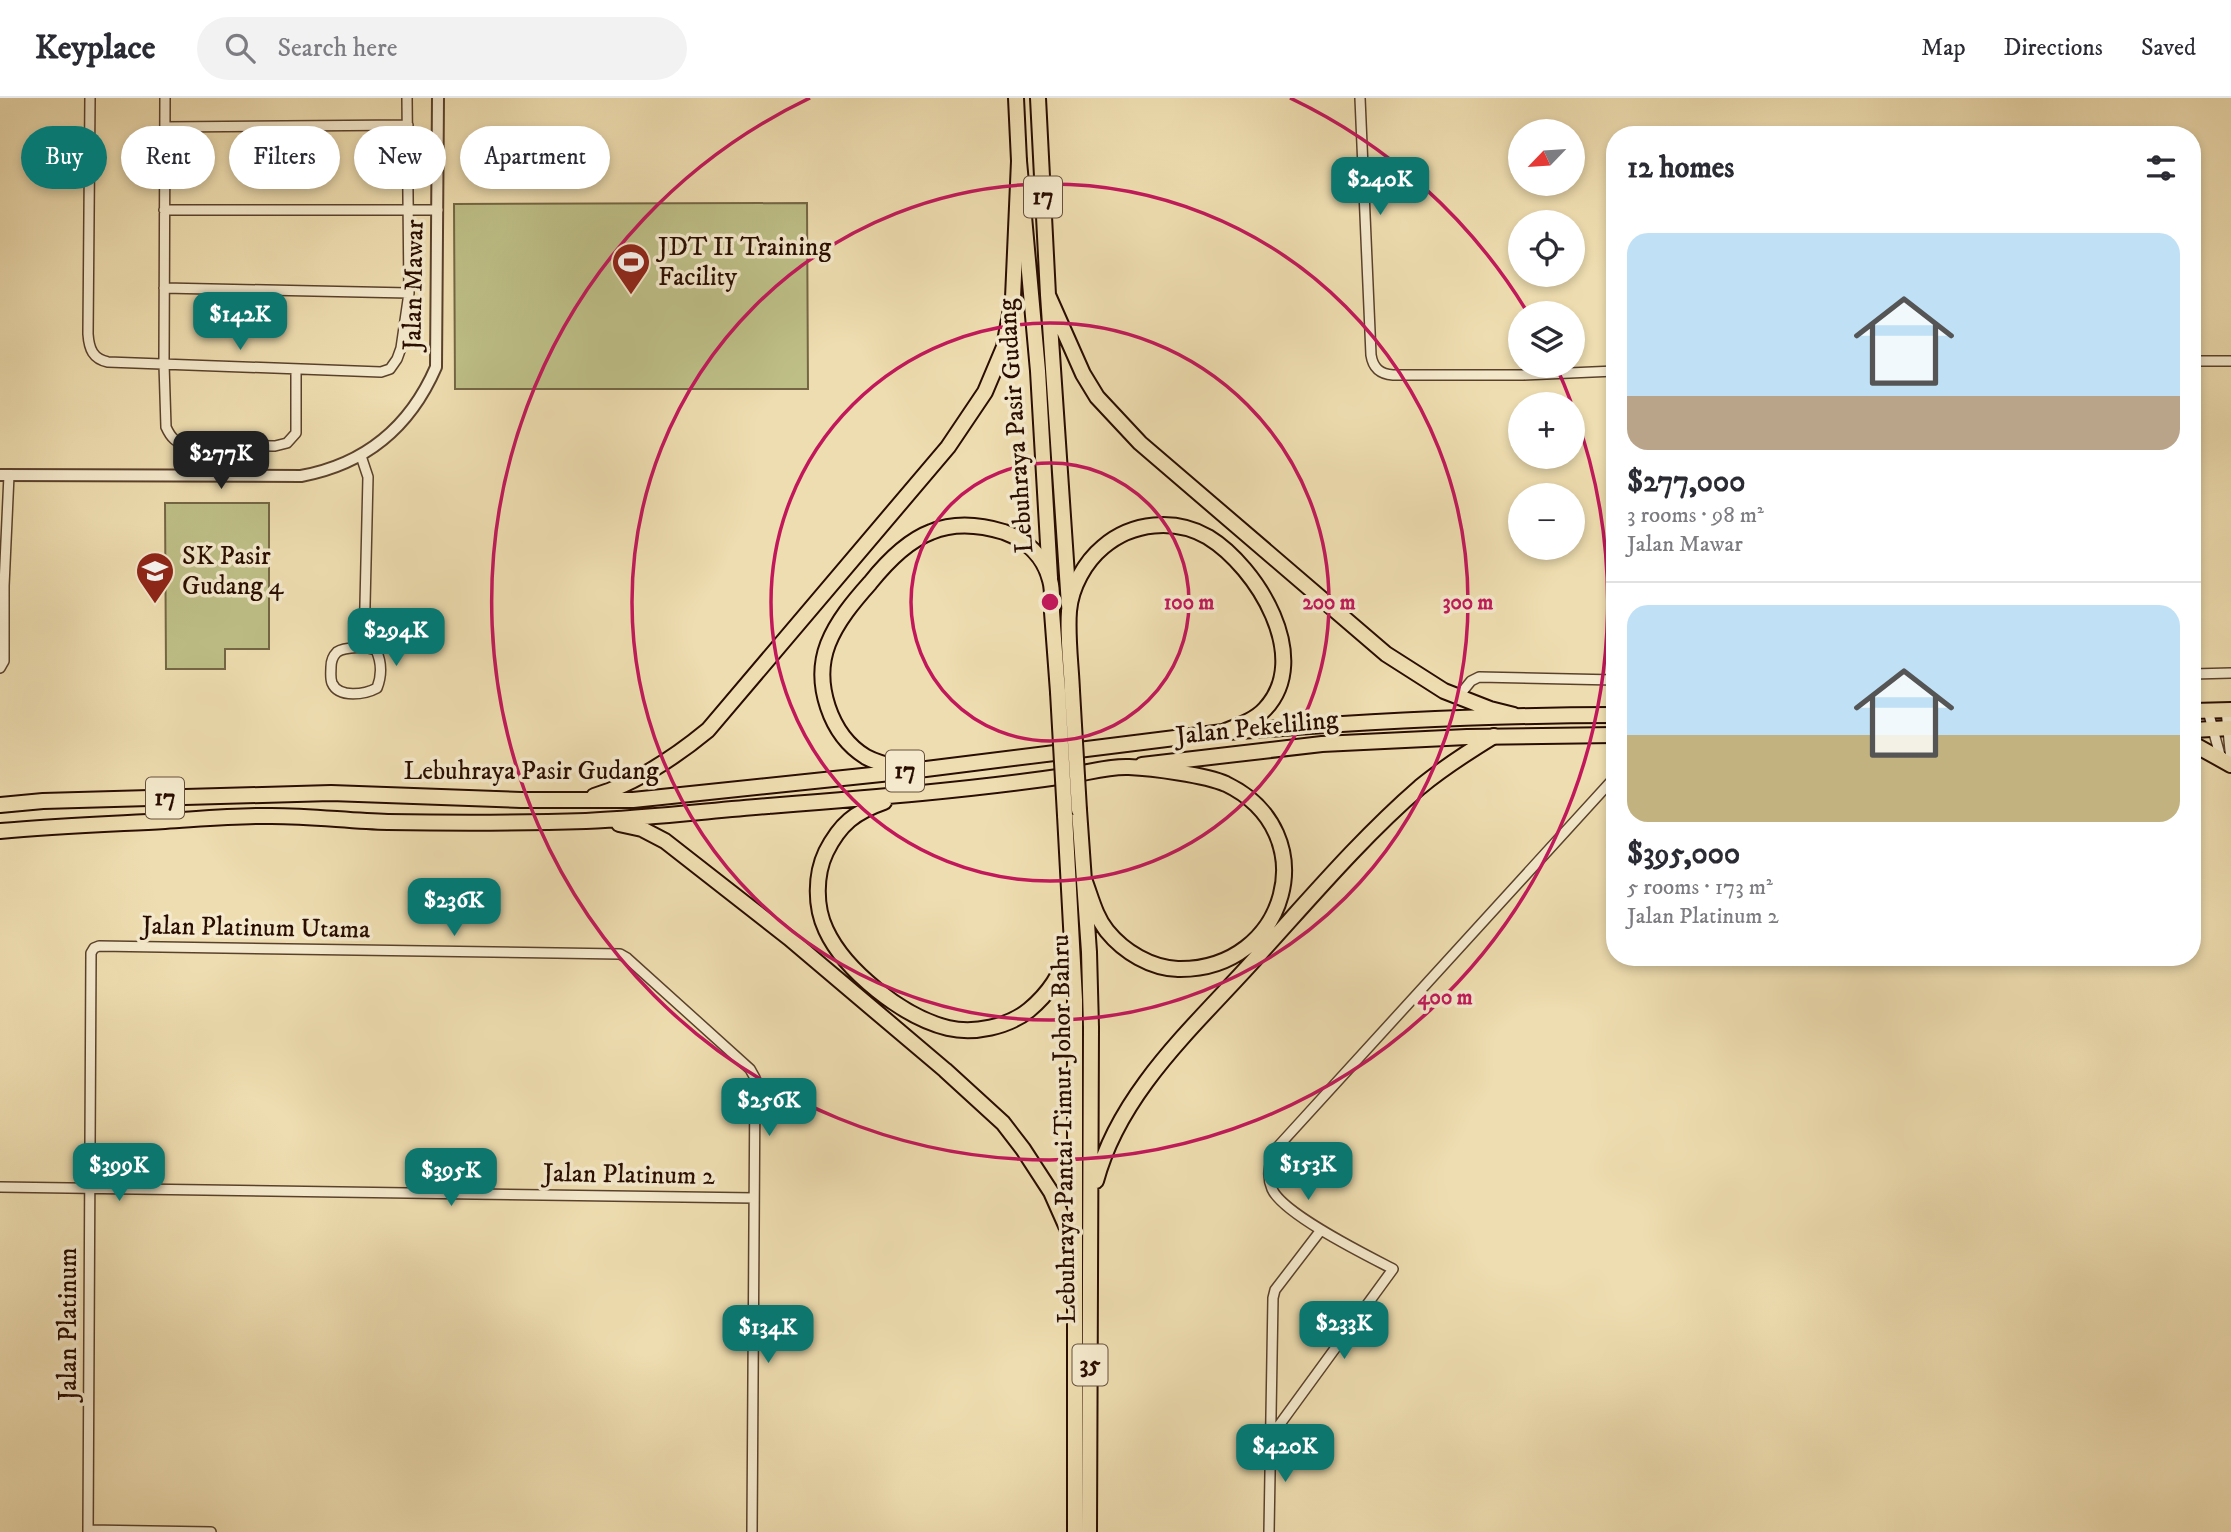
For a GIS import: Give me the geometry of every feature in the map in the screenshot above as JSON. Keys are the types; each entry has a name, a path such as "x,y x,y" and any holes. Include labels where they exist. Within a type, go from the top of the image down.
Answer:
{"main road":[{"name":"Lebuhraya Pasir Gudang","path":"1016,98 1019,161 1031,278 1050,580 1065,692"},
{"name":"Lebuhraya Pasir Gudang","path":"1038,98 1069,610 1060,762 1072,813"},
{"path":"586,799 606,793 647,773 681,752 708,730 948,447 985,392 1004,347 1013,298 1019,161"},
{"path":"1048,295 1090,386 1114,418 1140,443 1386,654 1444,691 1514,715"},
{"path":"1069,610 1076,584 1086,565 1102,547 1122,534 1137,528 1167,525 1191,530 1209,538 1238,563 1263,596 1281,635 1283,652 1279,682 1266,708 1248,721 1223,732"},
{"path":"910,771 868,758 842,733 832,717 824,695 823,670 828,645 841,619 892,558 930,532 944,528 978,526 1019,538 1033,548 1050,580"},
{"path":"2201,711 2228,710"},
{"name":"Jalan Pekeliling","path":"1223,732 1514,715 1606,715"},
{"path":"2201,729 2223,728"},
{"name":"Lebuhraya Pasir Gudang","path":"0,805 43,801 331,793 520,800 633,800 910,771 1223,732"},
{"name":"Jalan Pekeliling","path":"906,795 1322,744 1606,734"},
{"path":"1091,1199 1101,1163 1118,1126 1145,1080 1349,856 1420,788 1455,760 1494,736"},
{"path":"2201,748 2231,763"},
{"path":"1084,879 1097,914 1108,932 1122,947 1141,959 1170,969 1198,969 1228,961 1251,945 1265,930 1276,912 1284,880 1283,855 1274,828 1252,801 1224,783 1206,777 1126,766"},
{"name":"Lebuhraya Pasir Gudang","path":"0,831 262,816 386,822 586,821 906,795"},
{"path":"906,795 869,807 850,819 833,838 818,879 819,906 825,928 839,952 882,993 908,1010 948,1028 986,1029 1002,1024 1023,1015 1038,1003 1051,986 1061,970 1066,953 1069,924"},
{"name":"Lebuhraya Pantai Timur Johor Bahru","path":"1072,813 1084,879 1091,1027 1089,1532"},
{"name":"Lebuhraya Pantai Timur Johor Bahru","path":"1072,813 1069,924 1075,1000 1075,1532"},
{"path":"586,821 642,829 665,841 789,938 945,1070 1003,1123 1039,1171 1063,1214 1075,1249"}],"street":[{"path":"89,98 88,341 92,353 102,361 381,372 390,369 401,348 408,293 407,98"},
{"path":"165,98 165,126"},
{"name":"Jalan Mawar","path":"4,475 301,476 318,473 361,456 405,420 436,367 438,98"},
{"path":"1360,98 1370,338 1372,362 1380,372 1523,375 1606,371"},
{"path":"215,127 408,125"},
{"path":"164,189 166,427 175,440 187,445 275,446 287,443 296,433 296,369"},
{"path":"164,209 438,209"},
{"path":"164,288 408,293"},
{"path":"2201,361 2231,360"},
{"path":"361,456 368,477 365,648"},
{"path":"0,668 4,661 4,475"},
{"path":"365,648 376,650 381,660 377,688 366,694 343,693 331,681 331,661 336,653 345,649 365,648"},
{"path":"2201,674 2231,673"},
{"path":"1458,697 1471,681 1479,677 1606,680"},
{"path":"2228,710 2220,755 2231,763"},
{"path":"2208,711 2223,728 2231,763"},
{"path":"1272,1435 1393,1269 1321,1230 1278,1199 1268,1174 1273,1152 1606,787"},
{"name":"Jalan Platinum","path":"88,1531 94,948"},
{"name":"Jalan Platinum Utama","path":"94,948 620,954 627,958 753,1073 755,1078 752,1532"},
{"name":"Jalan Platinum 2","path":"0,1188 754,1198"},
{"path":"1269,1532 1275,1290 1321,1230"},
{"path":"88,1531 211,1532"}],"green space":[{"name":"JDT II Training Facility","path":"807,203 808,389 455,389 454,204"},
{"path":"165,503 269,503 269,649 225,649 225,669 166,669"}],"place":[{"name":"JDT II Training Facility","path":"631,296"},
{"name":"SK Pasir Gudang 4","path":"155,605"}]}
